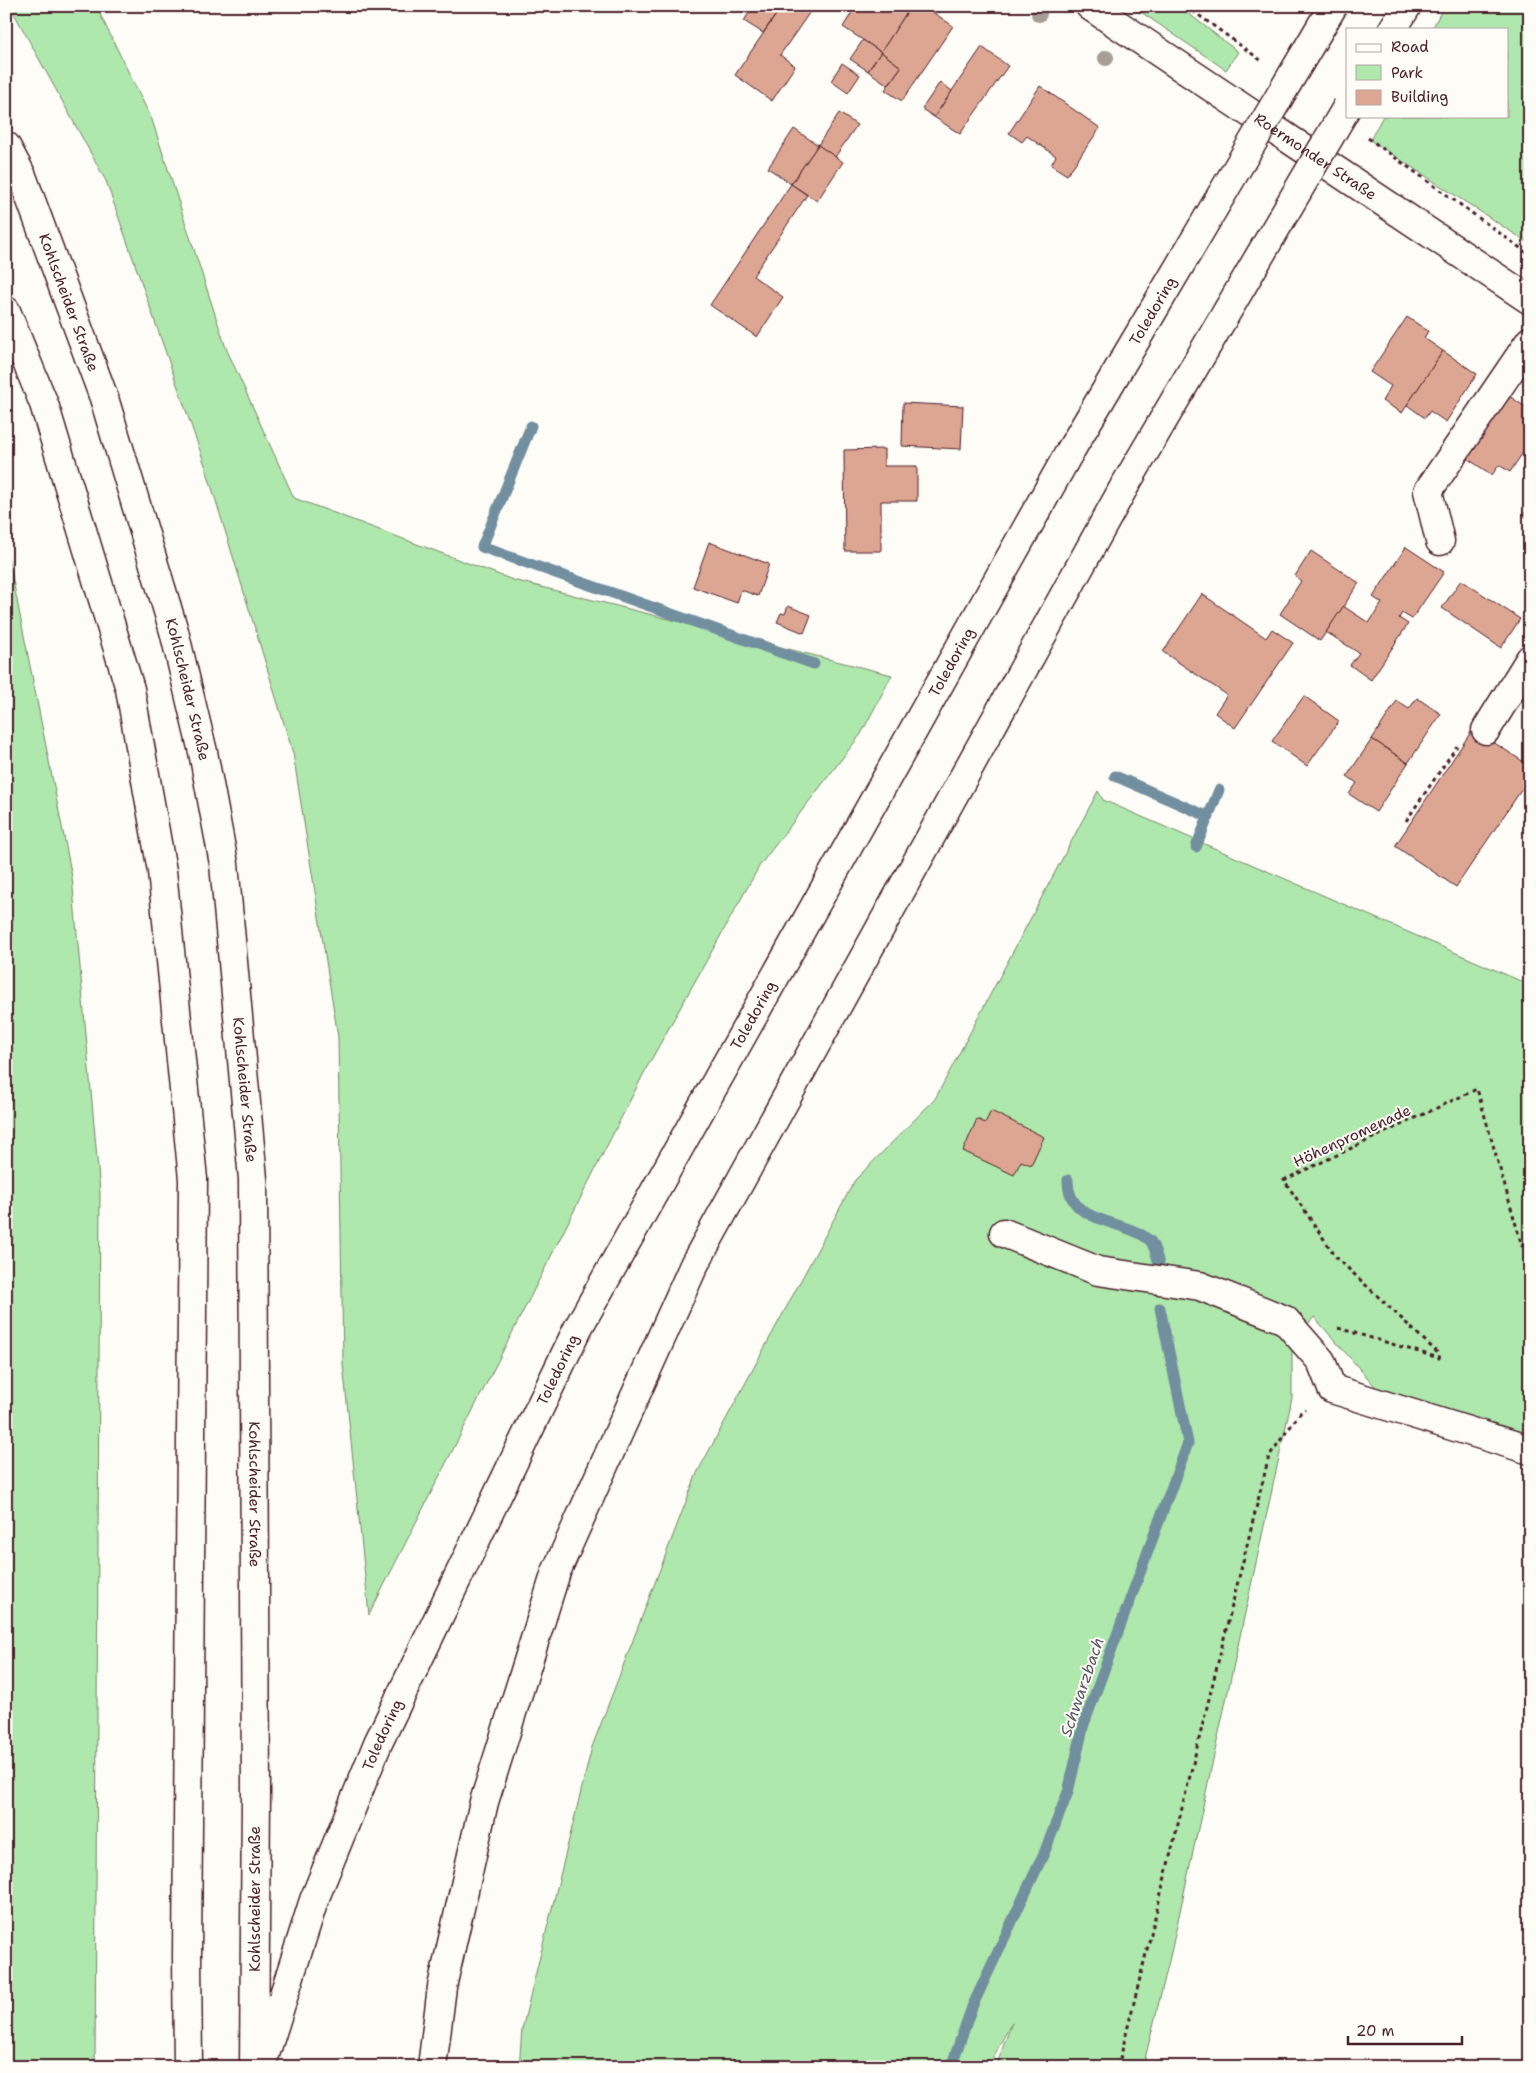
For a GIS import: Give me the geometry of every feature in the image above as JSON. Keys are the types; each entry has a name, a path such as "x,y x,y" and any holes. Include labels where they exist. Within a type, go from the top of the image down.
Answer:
{"main road":[{"name":"Toledoring","path":"261,2067 314,1900 378,1743 578,1328 1070,453 1333,6"},
{"path":"1394,28 1407,6"},
{"name":"Roermonder Straße","path":"1096,8 1530,300"},
{"path":"432,2067 442,1987 484,1802 556,1572 694,1265 1124,487 1346,109"},
{"name":"Kohlscheider Straße","path":"6,146 22,176 104,398 174,631 203,752 224,864 253,1179 256,1774 254,2067"},
{"path":"6,311 44,404 130,689 162,871 193,1179 187,1946 188,2067"},
{"path":"1440,541 1428,492 1530,341"},
{"path":"1486,730 1530,659"},
{"path":"1004,1233 1098,1271 1200,1286 1285,1320 1321,1360 1332,1389 1530,1450"}],"path":[{"name":"Höhenpromenade","path":"1336,1337 1337,1328 1439,1358 1440,1355 1336,1257 1284,1180 1477,1089 1522,1246 1530,1239"},
{"path":"1118,2067 1269,1456 1300,1412 1332,1389"}],"green space":[{"path":"10,6 96,6 152,120 226,348 294,498 513,580 892,675 861,734 760,865 646,1069 369,1615 343,1364 338,1037 293,753 205,465 106,181"},
{"path":"1132,6 1179,6 1238,52 1226,70"},
{"path":"1444,6 1530,6 1530,244 1370,140 1382,118 1508,118 1508,28 1433,28"},
{"path":"6,545 72,877 100,1192 95,2067 6,2067"},
{"path":"1098,791 1103,800 1530,985 1530,1438 1388,1401 1314,1317 1292,1343 1292,1398 1170,1957 1143,2067 996,2067 1012,2022 988,2067 519,2067 522,2029 592,1747 697,1473 855,1180 935,1099"}],"building":[{"path":"753,6 782,6 763,33 744,21"},
{"path":"782,6 814,6 780,55 795,66 772,101 735,75"},
{"path":"856,6 911,6 881,52 843,27"},
{"path":"911,6 924,6 953,26 902,101 885,90 901,67 881,52"},
{"path":"863,40 881,52 868,71 850,59"},
{"path":"982,47 1008,66 960,134 934,117"},
{"path":"881,52 901,67 888,85 868,71"},
{"path":"842,63 860,75 848,93 831,81"},
{"path":"940,82 952,91 934,117 922,109"},
{"path":"1040,86 1100,128 1067,175 1051,165 1056,156 1027,136 1022,142 1009,133"},
{"path":"839,113 857,125 835,157 818,145"},
{"path":"794,129 818,145 791,184 768,168"},
{"path":"818,145 843,162 817,201 791,184"},
{"path":"791,184 807,195 753,276 783,297 757,337 710,305"},
{"path":"1407,317 1428,331 1424,338 1443,351 1402,413 1382,401 1391,386 1370,372"},
{"path":"1443,351 1477,374 1446,422 1430,411 1425,418 1407,405"},
{"path":"1506,394 1530,410 1530,442 1510,472 1499,465 1492,475 1465,457"},
{"path":"903,403 963,406 961,449 902,446"},
{"path":"884,449 884,466 917,466 917,501 881,501 881,551 845,551 844,450"},
{"path":"1530,506 1530,520 1523,515"},
{"path":"709,542 769,564 758,596 741,590 737,603 693,587"},
{"path":"1406,547 1444,572 1412,619 1402,613 1399,618 1408,624 1371,680 1350,665 1359,653 1326,632 1343,606 1369,623 1382,603 1373,597"},
{"path":"1311,551 1359,583 1320,641 1280,614 1301,581 1295,576"},
{"path":"1461,580 1520,619 1501,648 1442,608"},
{"path":"1202,594 1266,638 1272,629 1293,643 1235,728 1215,713 1227,695 1163,652"},
{"path":"788,606 811,615 804,633 777,622 781,613 785,614"},
{"path":"1304,696 1339,721 1307,766 1272,741"},
{"path":"1417,698 1441,714 1408,763 1372,739 1397,701 1409,709"},
{"path":"1473,729 1530,766 1530,777 1456,887 1395,846"},
{"path":"1372,739 1408,763 1376,812 1349,794 1357,783 1347,776"},
{"path":"991,1111 1044,1137 1031,1165 1021,1161 1014,1175 963,1151 977,1119 985,1123"}],"waterway":[{"path":"531,426 482,547 814,664"},
{"path":"1115,776 1209,817"},
{"name":"Schwarzbach","path":"1196,847 1219,790"},
{"name":"Schwarzbach","path":"1068,1180 1070,1194 1084,1212 1147,1238 1154,1247 1159,1264"},
{"name":"Schwarzbach","path":"951,2067 972,2007 1045,1851 1068,1792 1084,1724 1188,1443 1160,1308"}]}
